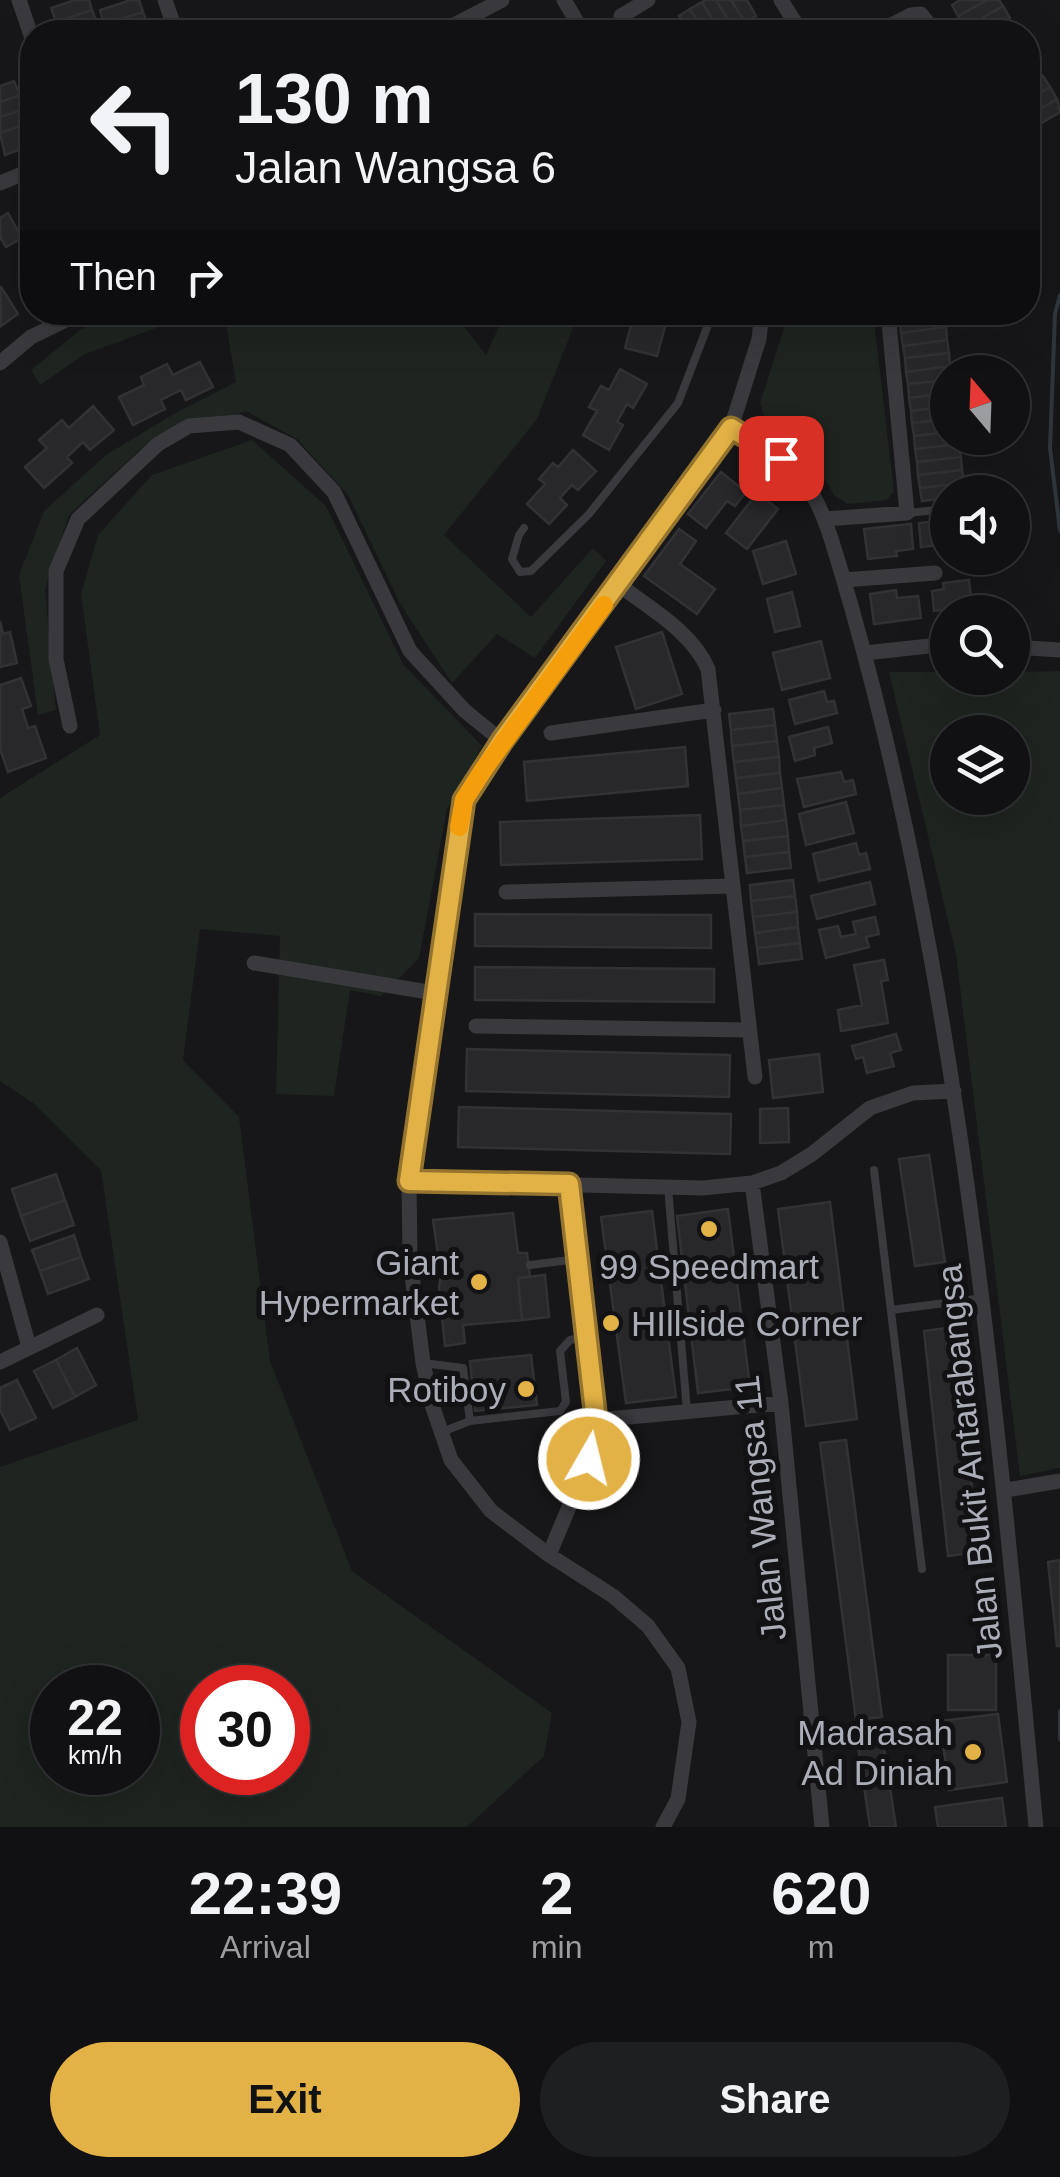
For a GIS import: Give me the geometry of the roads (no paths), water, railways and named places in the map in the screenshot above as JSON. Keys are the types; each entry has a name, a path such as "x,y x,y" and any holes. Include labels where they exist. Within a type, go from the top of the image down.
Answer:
{"street":[{"path":"464,20 502,0"},
{"path":"620,16 648,0"},
{"path":"900,20 911,14 921,14 926,20"},
{"path":"0,363 30,337 55,325"},
{"path":"663,1827 678,1799 689,1722 678,1668 648,1626 612,1596 490,1511 451,1460 423,1363 410,1259 409,1181 464,800 502,741 620,585 731,428 761,325"},
{"path":"825,518 907,513 889,325"},
{"path":"70,726 56,659 56,571 78,519 158,444 189,426 239,422 290,444 334,492 410,652 464,711 502,741"},
{"name":"Jalan Bukit Antarabangsa","path":"731,428 781,458 807,485 825,518 865,653 898,792 954,1091 984,1298 1006,1490 1036,1827"},
{"path":"844,580 930,574"},
{"path":"620,585 700,650 708,669 755,1077"},
{"path":"865,653 930,646"},
{"path":"1030,648 1058,650"},
{"path":"551,733 714,710"},
{"path":"506,892 732,886"},
{"path":"254,963 434,992"},
{"path":"476,1026 750,1030"},
{"path":"409,1181 668,1187 752,1183 781,1173 812,1154 870,1108 913,1093 954,1091"},
{"name":"Jalan Wangsa 11","path":"752,1183 780,1403 822,1827"},
{"path":"549,1555 589,1459 596,1420 569,1184"},
{"path":"0,1242 29,1348"},
{"path":"0,1362 97,1315"},
{"path":"596,1420 780,1403"},
{"path":"1006,1490 1060,1482"}],"lane":[{"path":"524,528 518,535 512,559 520,572 531,572 589,514 678,402 708,325"},
{"path":"907,513 930,511"},
{"path":"874,1170 922,1570"},
{"path":"668,1187 687,1412"},
{"path":"530,1265 578,1259"},
{"path":"891,1310 984,1298"},
{"path":"440,1432 470,1421 560,1411 566,1402 560,1351 570,1340 587,1337"},
{"path":"423,1363 463,1368 470,1421"}],"waterway":[{"path":"1060,295 1055,314 1050,448 1060,531"},
{"path":"1060,1711 1060,1739"}],"place":[{"name":"99 Speedmart","path":"709,1229"},
{"name":"Giant Hypermarket","path":"479,1282"},
{"name":"HIllside Corner","path":"611,1323"},
{"name":"Rotiboy","path":"526,1389"},
{"name":"Madrasah Ad Diniah","path":"973,1752"}]}
